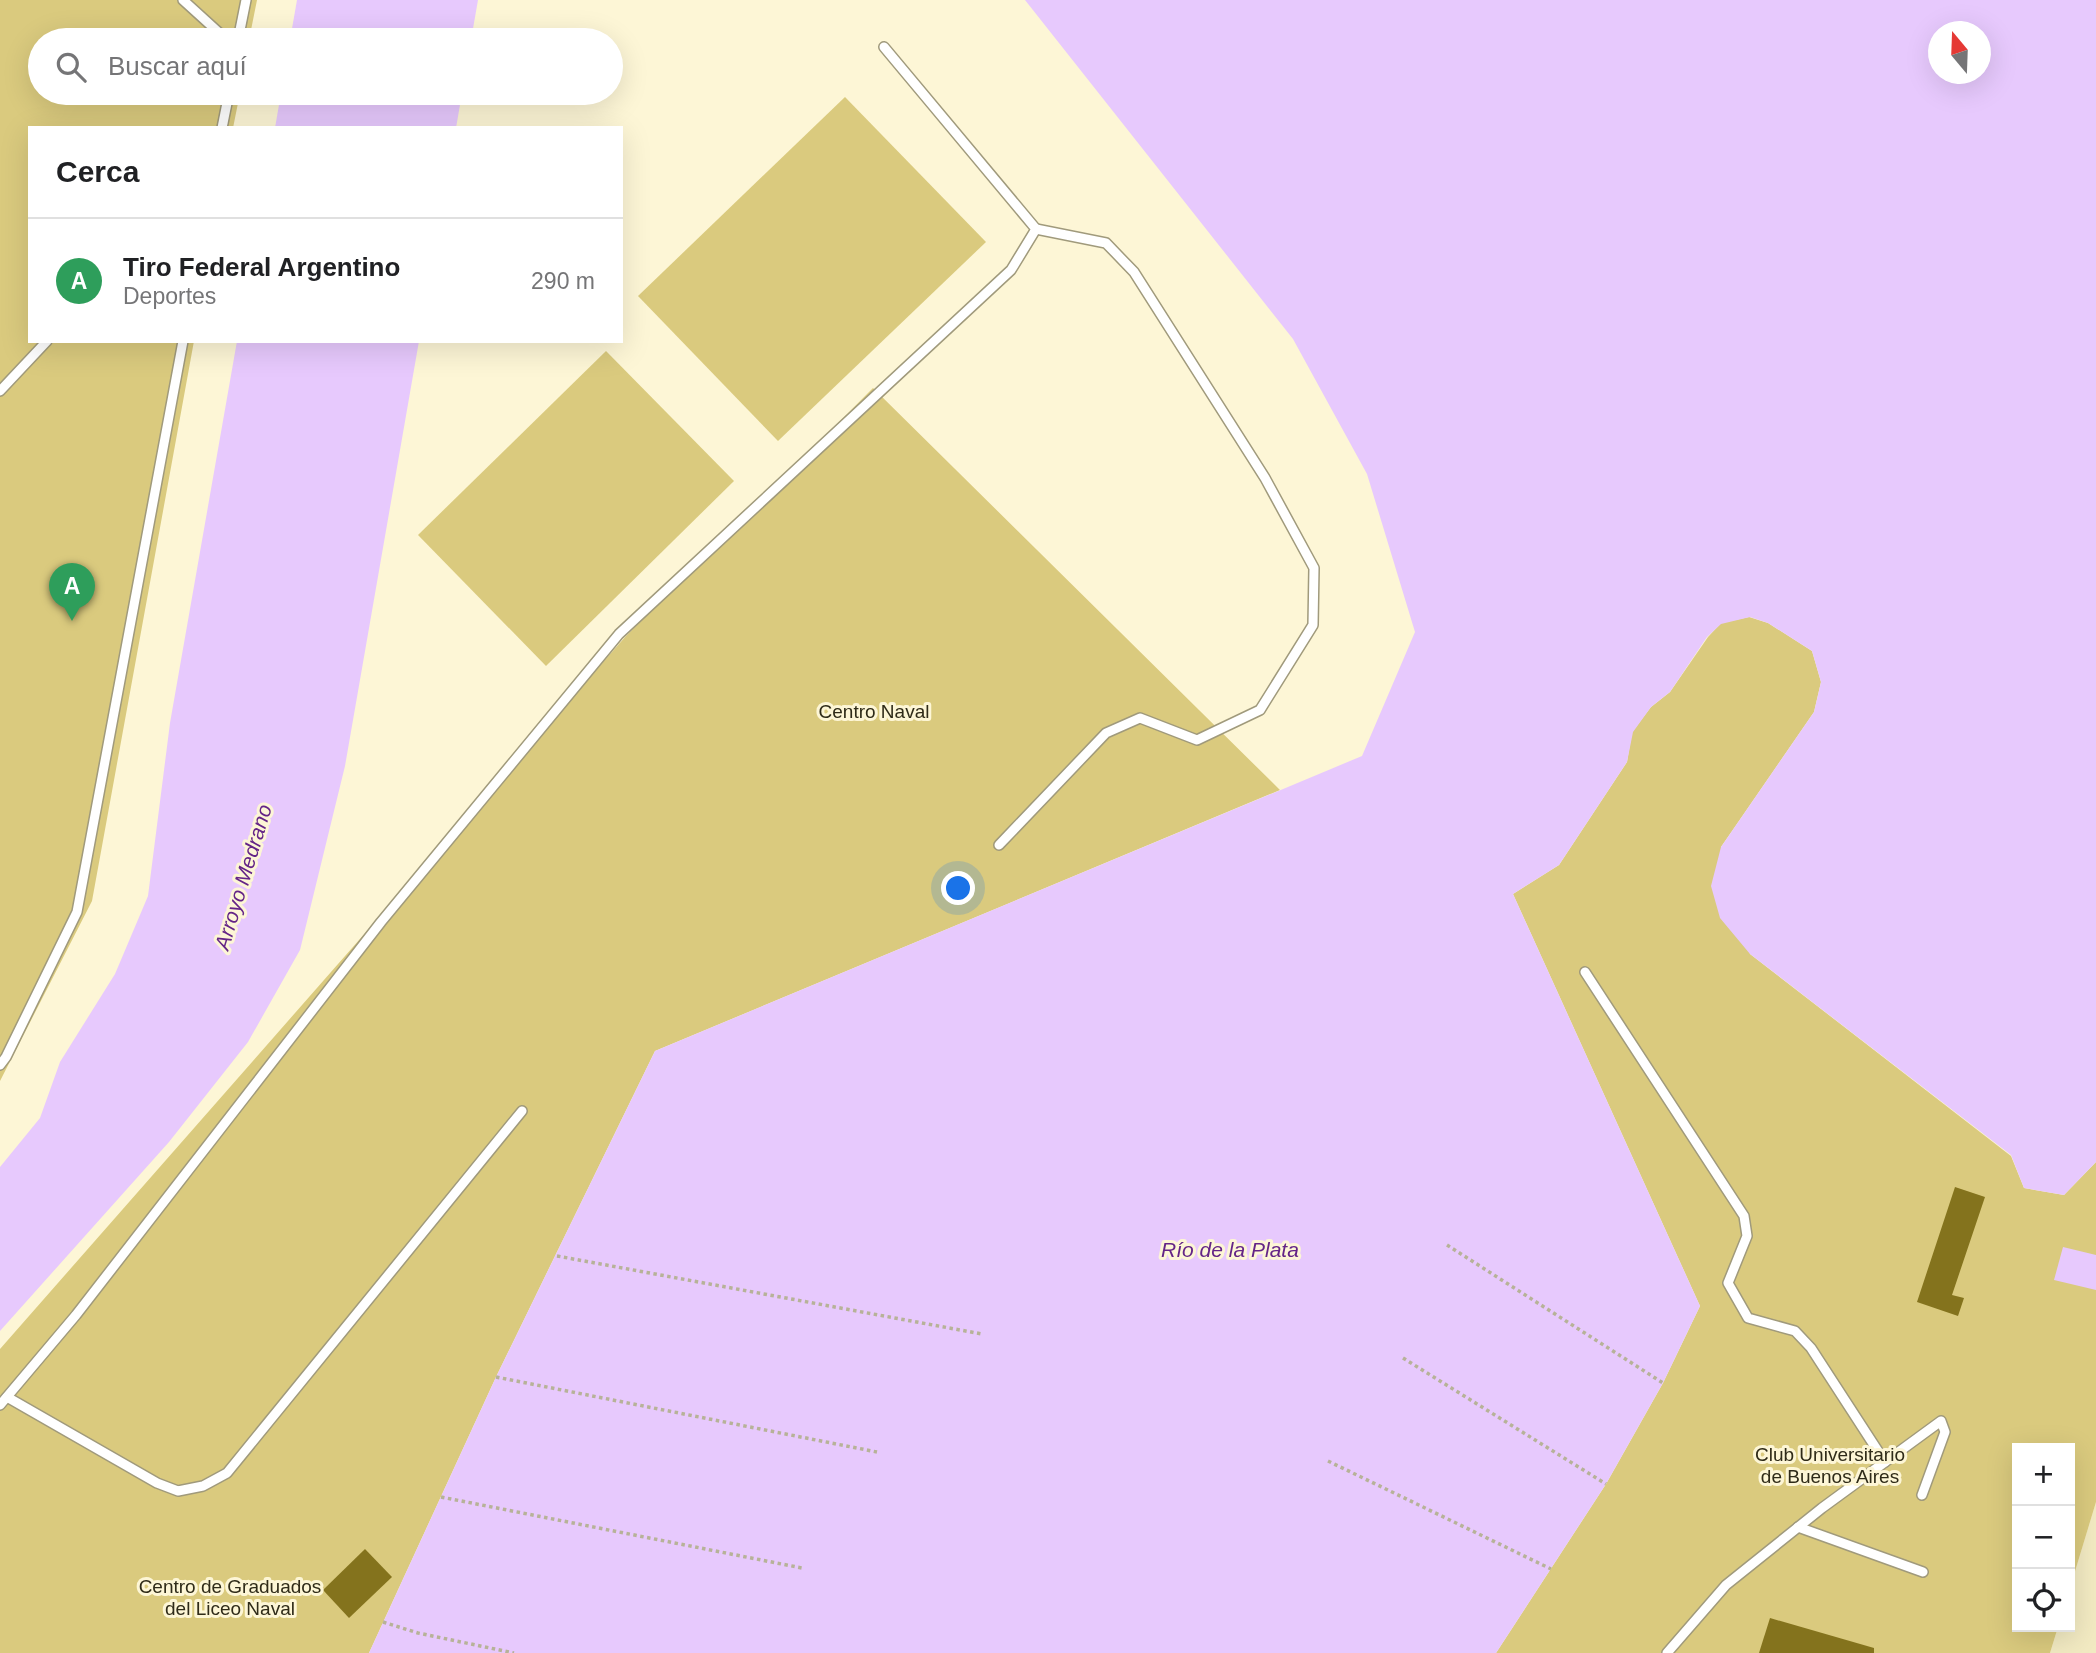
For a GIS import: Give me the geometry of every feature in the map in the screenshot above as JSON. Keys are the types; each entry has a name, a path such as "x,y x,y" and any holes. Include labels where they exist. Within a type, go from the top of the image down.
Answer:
{"lane":[{"path":"184,0 214,28"},
{"path":"240,28 246,0"},
{"path":"884,47 1036,229 1105,243 1134,272 1265,478 1314,568 1314,625 1260,710 1197,740 1140,718 1106,733 999,845"},
{"path":"222,126 227,105"},
{"path":"523,1111 227,1473 202,1486 178,1491 156,1483 3,1401 76,1315 382,922 619,634 1011,270 1036,229"},
{"path":"0,391 45,343"},
{"path":"2,1057 77,912 183,343"},
{"path":"1585,972 1744,1216 1747,1236 1728,1283 1748,1318 1795,1331 1811,1348 1885,1462"},
{"path":"1667,1653 1727,1586 1798,1527 1941,1421 1945,1432 1922,1495"},
{"path":"1798,1527 1923,1572"}],"path":[{"path":"1447,1245 1662,1383"},
{"path":"557,1256 982,1334"},
{"path":"1403,1357 1606,1484"},
{"path":"496,1377 877,1452"},
{"path":"1328,1461 1551,1569"},
{"path":"442,1497 802,1567"},
{"path":"383,1622 418,1633 514,1653"}],"shaded area":[{"path":"2096,1502 2096,1653 2050,1653 2056,1632 2075,1632 2075,1571"}],"green space":[{"path":"0,0 257,0 251,28 28,28 28,105 238,105 233,126 28,126 28,343 194,343 92,901 0,1081"},
{"path":"845,97 986,242 778,441 638,296"},
{"path":"606,351 734,481 546,666 418,535"},
{"name":"Centro Naval","path":"873,388 1280,790 655,1051 496,1377 369,1653 0,1653 0,1349 626,636"},
{"name":"Club Universitario de Buenos Aires","path":"1749,617 1768,623 1812,651 1821,682 1814,712 1721,847 1750,954 2011,1156 2024,1188 2064,1195 2096,1162 2096,1502 2075,1571 2075,1443 2012,1443 2012,1632 2056,1632 2050,1653 1496,1653 1606,1484 1663,1383 1700,1306 1513,894 1559,865 1627,762 1632,732 1651,707 1670,692 1708,637 1721,623"}],"water":[{"path":"297,0 478,0 473,28 292,28"},
{"name":"Río de la Plata","path":"1025,0 2096,0 2096,1162 2064,1195 2024,1188 2011,1155 1750,954 1720,918 1711,886 1721,847 1814,712 1821,682 1812,651 1768,623 1750,617 1721,624 1707,637 1670,692 1651,707 1633,732 1627,762 1559,865 1513,894 1700,1306 1663,1383 1606,1484 1496,1653 369,1653 496,1377 655,1051 1362,756 1415,632 1367,474 1293,339"},
{"path":"279,105 460,105 456,126 275,126"},
{"name":"Arroyo Medrano","path":"237,343 419,343 345,766 300,950 248,1042 169,1142 0,1331 0,1167 40,1118 60,1062 115,974 148,896 170,723"},
{"path":"2063,1247 2096,1255 2096,1290 2054,1280"}],"building":[{"path":"1955,1187 1985,1197 1952,1295 1964,1298 1958,1316 1917,1302"},
{"path":"365,1549 392,1577 349,1618 323,1590"},
{"path":"1770,1618 1874,1648 1874,1653 1759,1653"}],"place":[{"name":"Tiro Federal Argentino","path":"72,621"}],"park label":[{"name":"Centro de Graduados del Liceo Naval","path":"230,1597"}]}
